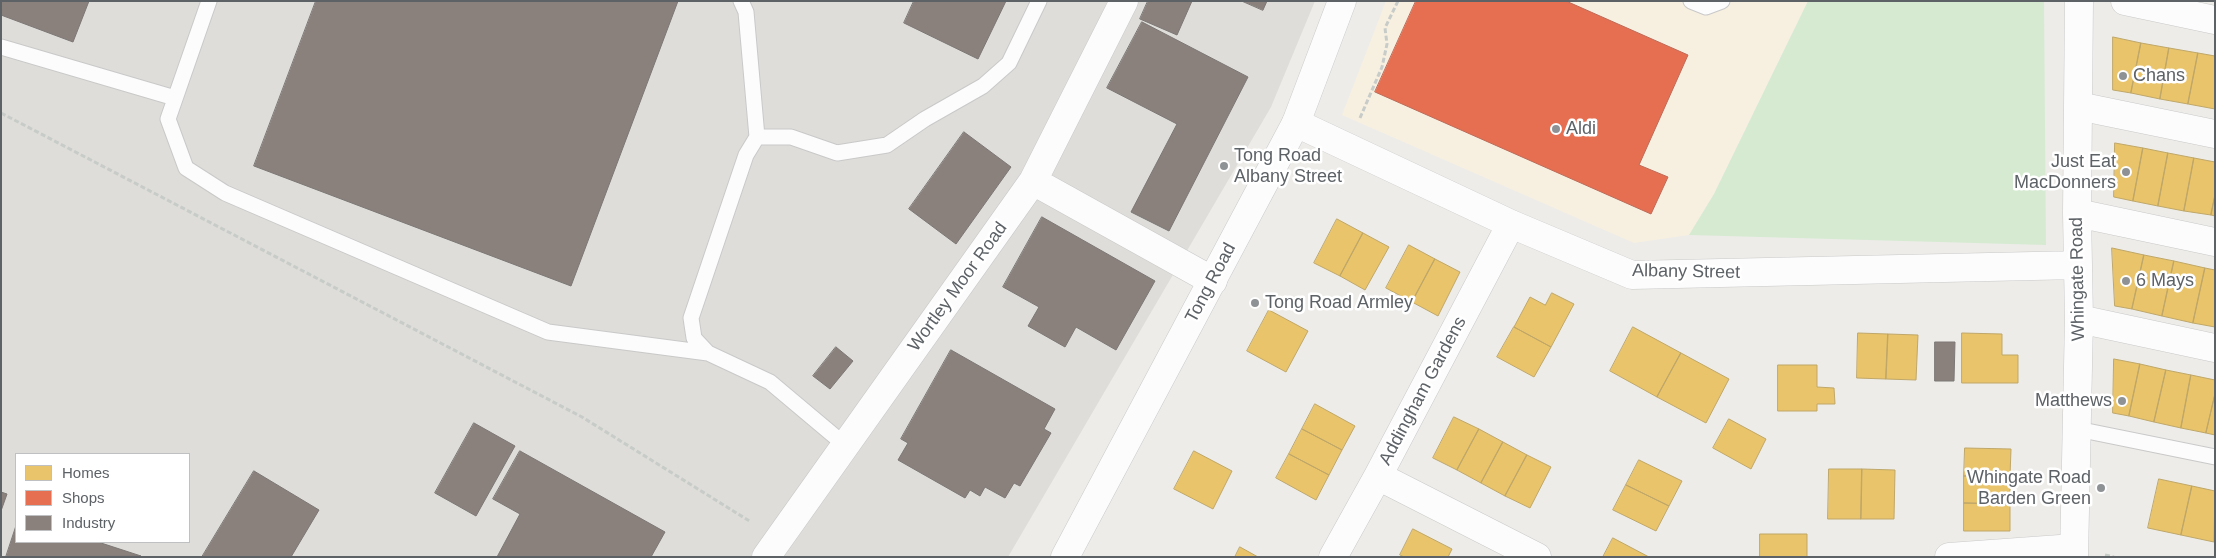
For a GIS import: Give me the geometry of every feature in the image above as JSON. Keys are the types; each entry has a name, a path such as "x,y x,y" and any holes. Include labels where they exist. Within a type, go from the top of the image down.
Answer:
{"street":[{"name":"Wortley Moor Road","path":"772,548 1033,181 1124,1"},
{"name":"Tong Road","path":"1065,557 1296,123 1342,1"},
{"name":"Whingate Road","path":"2074,553 2079,319 2077,213 2079,1"},
{"path":"2125,1 2215,20"},
{"path":"2078,106 2215,134"},
{"name":"Albany Street","path":"1296,123 1511,224 1632,275 2078,265"},
{"path":"1033,181 1213,281"},
{"path":"2077,213 2215,242"},
{"name":"Addingham Gardens","path":"1333,557 1378,476 1511,224"},
{"path":"2079,319 2215,348"},
{"path":"1378,476 1537,557"},
{"path":"1949,557 2074,553"}],"lane":[{"path":"210,1 168,119 186,168 224,193 548,332 708,353 770,382 845,445"},
{"path":"708,353 694,338 691,318 746,155 757,137 746,12 741,1"},
{"path":"757,137 791,137 838,153 887,145 925,119 983,86 1009,63 1039,1"},
{"path":"1691,1 1706,7 1722,1"},
{"path":"1,47 175,98"},
{"path":"2076,429 2215,457"}],"path":[{"path":"1347,147 1382,67 1387,44 1385,28 1398,1"},
{"path":"1,113 582,417 772,548"}],"shaded area":[{"path":"1,1 1315,1 1271,107 1008,557 1,557"},
{"path":"1386,1 1808,1 1714,194 1689,235 1634,243 1342,115"}],"green space":[{"path":"1808,1 2044,1 2046,245 1689,235 1714,194"}],"building: Homes":[{"path":"2113,37 2141,43 2131,93 2113,90"},
{"path":"2141,43 2169,48 2160,99 2131,93"},
{"path":"2169,48 2198,53 2188,104 2160,99"},
{"path":"2198,53 2215,56 2215,109 2188,104"},
{"path":"2115,143 2143,148 2133,201 2114,197"},
{"path":"2143,148 2168,153 2158,206 2133,201"},
{"path":"2168,153 2194,158 2184,211 2158,206"},
{"path":"2194,158 2215,162 2215,195 2211,215 2184,211"},
{"path":"2215,195 2215,216 2211,215"},
{"path":"1337,219 1363,233 1340,276 1314,263"},
{"path":"1363,233 1389,247 1365,290 1340,276"},
{"path":"1409,245 1435,259 1412,302 1386,288"},
{"path":"2112,248 2144,255 2132,309 2115,306"},
{"path":"2144,255 2174,261 2162,316 2132,309"},
{"path":"1435,259 1460,272 1438,316 1412,302"},
{"path":"2174,261 2205,268 2193,323 2162,316"},
{"path":"2205,268 2215,270 2215,327 2193,323"},
{"path":"1552,293 1574,304 1551,347 1514,327 1530,297 1545,305"},
{"path":"1269,310 1308,331 1286,372 1247,351"},
{"path":"1514,327 1551,347 1534,377 1497,357"},
{"path":"1633,327 1681,353 1657,397 1610,371"},
{"path":"1858,333 1888,334 1886,379 1857,378"},
{"path":"1962,333 2002,334 2002,355 2018,355 2018,383 1962,383"},
{"path":"1888,334 1918,335 1916,380 1886,379"},
{"path":"1681,353 1729,379 1706,423 1657,397"},
{"path":"2114,359 2140,364 2129,416 2113,413"},
{"path":"2140,364 2166,370 2154,422 2129,416"},
{"path":"1778,365 1817,365 1817,387 1834,388 1835,404 1817,404 1817,411 1778,411"},
{"path":"2166,370 2191,375 2181,428 2154,422"},
{"path":"2191,375 2215,380 2215,394 2206,433 2181,428"},
{"path":"2215,394 2215,435 2206,433"},
{"path":"1315,404 1355,426 1342,450 1302,429"},
{"path":"1454,417 1479,429 1457,470 1433,458"},
{"path":"1729,419 1766,439 1751,469 1713,448"},
{"path":"1302,429 1342,450 1329,475 1289,454"},
{"path":"1479,429 1503,442 1481,483 1457,470"},
{"path":"1503,442 1527,455 1505,496 1481,483"},
{"path":"1965,448 2011,449 2010,476 1964,476"},
{"path":"1194,451 1232,471 1213,509 1174,489"},
{"path":"1289,454 1329,475 1316,500 1276,478"},
{"path":"1527,455 1551,467 1530,508 1505,496"},
{"path":"1639,460 1682,481 1669,506 1626,485"},
{"path":"1829,469 1862,469 1861,519 1828,519"},
{"path":"1862,469 1895,470 1894,519 1861,519"},
{"path":"1964,476 2010,476 2010,504 1964,503"},
{"path":"2159,479 2192,486 2181,535 2148,528"},
{"path":"1626,485 1669,506 1656,531 1613,510"},
{"path":"2192,486 2215,491 2214,542 2181,535"},
{"path":"1964,503 2010,504 2010,531 1964,531"},
{"path":"1413,529 1452,549 1448,557 1404,557 1400,555"},
{"path":"1760,534 1807,534 1807,557 1760,557"},
{"path":"1613,538 1649,557 1603,557"},
{"path":"1240,547 1258,557 1235,557"}],"building: Shops":[{"name":"Aldi","path":"1416,1 1566,1 1688,55 1639,165 1668,177 1651,214 1375,92"}],"building: Industry":[{"path":"1,1 89,1 73,42 1,15"},
{"path":"316,1 678,1 571,286 254,166"},
{"path":"914,1 1006,1 978,59 904,23"},
{"path":"1148,1 1192,1 1177,35 1140,19"},
{"path":"1242,1 1267,1 1263,10"},
{"path":"1142,22 1248,77 1169,231 1131,212 1177,124 1107,88"},
{"path":"964,132 1011,167 956,244 909,209"},
{"path":"1042,217 1155,281 1116,350 1076,327 1065,347 1028,326 1039,307 1003,287"},
{"path":"1935,342 1955,342 1954,381 1935,381"},
{"path":"836,347 853,361 830,389 813,376"},
{"path":"951,350 1055,409 1044,429 1051,433 1020,486 1014,483 1005,498 985,487 980,496 970,490 965,498 898,460 908,443 901,439"},
{"path":"474,423 515,446 476,516 435,493"},
{"path":"520,451 665,532 651,557 497,557 520,514 493,499"},
{"path":"254,471 319,510 291,557 202,557"},
{"path":"1,492 7,494 1,511"},
{"path":"15,529 15,543 101,543 141,556 6,557"}],"place":[{"name":"Chans","path":"2123,76"},
{"name":"Aldi","path":"1556,129"},
{"name":"Tong Road Albany Street","path":"1224,166"},
{"name":"Just Eat MacDonners","path":"2126,172"},
{"name":"6 Mays","path":"2126,281"},
{"name":"Tong Road Armley","path":"1255,303"},
{"name":"Matthews","path":"2122,401"},
{"name":"Whingate Road Barden Green","path":"2101,488"}]}
